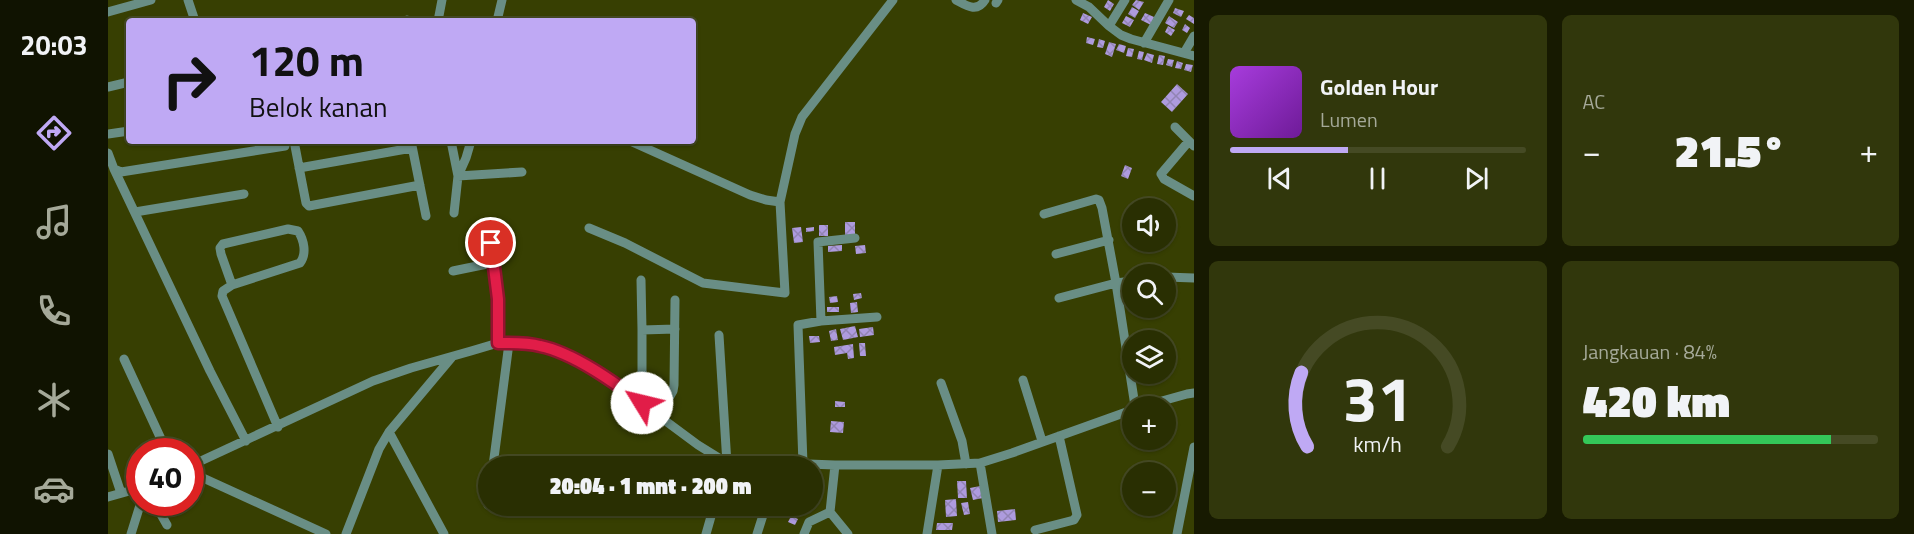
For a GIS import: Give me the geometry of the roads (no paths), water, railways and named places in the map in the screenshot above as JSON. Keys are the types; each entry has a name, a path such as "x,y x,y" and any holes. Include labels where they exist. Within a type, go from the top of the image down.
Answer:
{"street":[{"path":"108,12 151,0"},
{"path":"188,0 194,18"},
{"path":"439,18 442,0"},
{"path":"498,18 502,0"},
{"path":"589,228 625,243 703,283 785,293 780,202 795,134 802,117 893,0"},
{"path":"956,0 968,3 973,8 978,8 986,0"},
{"path":"1076,0 1089,7 1121,35 1194,56"},
{"path":"1109,26 1125,0"},
{"path":"1144,42 1169,0"},
{"path":"1184,53 1194,36"},
{"path":"108,87 126,83"},
{"path":"1175,127 1191,144 1161,174 1161,177 1194,196"},
{"path":"108,134 126,131"},
{"path":"295,144 306,203 309,206 420,185"},
{"path":"299,168 411,144 426,216"},
{"path":"452,144 458,176 454,213"},
{"path":"458,176 470,144"},
{"path":"637,144 750,195 766,201 780,202"},
{"path":"114,169 121,171 285,146"},
{"path":"108,153 210,371 246,441"},
{"path":"458,176 522,172"},
{"path":"135,212 244,194"},
{"path":"1044,214 1099,200 1109,240 1132,396"},
{"path":"232,285 221,254 220,248 223,244 288,229 298,231 302,236 304,257 300,263 232,285 222,293 278,427"},
{"path":"821,321 813,242 855,238"},
{"path":"1056,254 1109,240"},
{"path":"491,243 498,299 498,343"},
{"path":"453,271 492,263"},
{"path":"1176,277 1194,278"},
{"path":"641,280 642,403"},
{"path":"1059,298 1122,282"},
{"path":"659,416 674,385 675,300"},
{"path":"803,456 798,325 877,317"},
{"path":"642,330 675,329"},
{"path":"719,335 727,456"},
{"path":"204,460 372,381 498,343 542,346 563,353 617,385 716,456"},
{"path":"494,456 509,343"},
{"path":"350,531 380,449 389,432 452,357"},
{"path":"124,358 161,438"},
{"path":"1023,380 1042,441"},
{"path":"941,383 962,441 966,464"},
{"path":"1176,396 1194,393"},
{"path":"823,465 980,463 1122,412"},
{"path":"389,432 444,534"},
{"path":"1035,530 1074,520 1077,515 1059,436"},
{"path":"1178,534 1190,482 1194,447"},
{"path":"108,454 121,493"},
{"path":"980,463 992,534"},
{"path":"835,465 830,512 848,534"},
{"path":"927,534 938,465"},
{"path":"204,478 326,534"},
{"path":"108,496 126,492"},
{"path":"804,534 809,522 830,512"},
{"path":"131,534 137,516"},
{"path":"162,516 167,525"},
{"path":"706,534 711,516"},
{"path":"757,534 763,516"}]}
